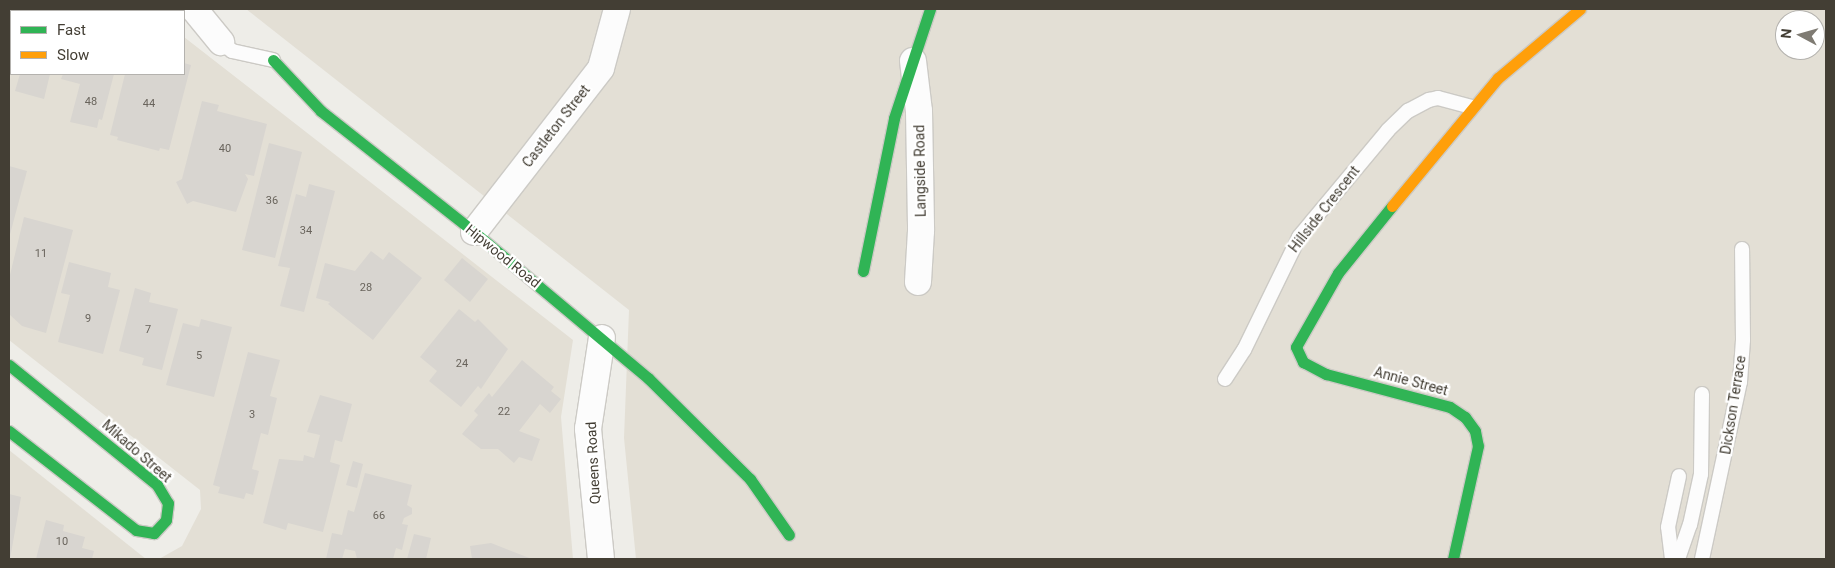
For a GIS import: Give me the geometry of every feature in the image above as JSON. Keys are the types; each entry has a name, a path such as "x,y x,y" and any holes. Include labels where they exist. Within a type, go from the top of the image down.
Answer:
{"street":[{"name":"Hipwood Road","path":"194,9 221,42"},
{"name":"Castleton Street","path":"474,232 601,68 617,9"},
{"name":"Langside Road","path":"863,270 894,118 913,61 919,35 930,9"},
{"path":"1471,107 1498,78 1580,9"},
{"name":"Hipwood Road","path":"273,60 321,111 474,232 648,378 736,463 765,498 789,535"},
{"name":"Langside Road","path":"913,61 919,128 921,230 918,282"},
{"name":"Annie Street","path":"1453,559 1478,446 1475,431 1465,416 1454,408 1326,374 1307,365 1296,352 1300,338 1338,273 1471,107"},
{"name":"Queens Road","path":"601,559 588,439 602,338"},
{"name":"Mikado Street","path":"9,365 157,484 168,503 166,520 154,533 136,530 9,431"}],"lane":[{"name":"Hipwood Road","path":"221,42 232,51 273,60"},
{"name":"Hillside Crescent","path":"1225,379 1244,350 1299,237 1388,130 1408,111 1429,100 1444,99 1471,107"},
{"name":"Dickson Terrace","path":"1702,559 1740,382 1743,340 1742,249"},
{"name":"Dickson Terrace","path":"1678,559 1690,526 1701,474 1702,394"},
{"path":"1672,559 1668,527 1679,476"}],"shaded area":[{"path":"12,9 150,10 12,10"},
{"path":"246,9 1826,9 1826,559 636,559 624,438 629,310"},
{"path":"10,17 10,75 185,75 185,38 573,340 561,417 573,559 159,559 182,546 201,509 200,490 9,340"},
{"path":"9,450 146,559 9,559"}],"building":[{"path":"15,9 67,9 41,10"},
{"path":"185,63 191,65 169,150 160,148 159,151 117,140 118,137 110,135 125,75 185,75"},
{"path":"20,75 50,75 44,99 15,91"},
{"path":"63,75 114,75 102,120 99,119 97,128 70,122 80,84 61,79"},
{"path":"202,101 219,105 217,111 267,124 254,176 245,174 248,179 236,212 193,201 187,204 176,182 182,179"},
{"path":"269,143 302,152 275,258 242,250"},
{"path":"9,166 27,171 9,238"},
{"path":"309,184 335,191 304,312 280,306 290,268 278,266 296,194 306,197"},
{"path":"24,217 73,230 46,333 22,326 9,314 9,279"},
{"path":"371,251 383,260 389,252 422,278 373,340 328,304 330,302 316,298 325,263 355,271"},
{"path":"462,258 488,279 470,302 444,280"},
{"path":"69,262 111,273 108,287 120,290 103,354 58,342 70,295 61,293"},
{"path":"135,288 151,293 149,302 178,309 162,370 142,365 144,358 119,351"},
{"path":"459,309 475,322 478,319 508,349 481,389 478,386 461,407 429,381 437,371 420,357"},
{"path":"201,319 232,327 214,397 166,385 183,323 199,327"},
{"path":"248,352 280,360 270,396 277,398 268,435 261,433 252,469 259,471 253,495 246,493 244,499 218,493 220,487 213,485"},
{"path":"522,360 554,387 551,391 561,399 550,413 540,404 519,431 540,439 532,461 519,457 514,463 498,449 481,449 462,434 478,415 474,411 489,393 492,397"},
{"path":"320,395 352,404 342,442 335,440 330,462 340,465 323,532 288,523 286,530 263,523 279,459 303,461 304,455 314,458 320,435 307,432"},
{"path":"353,461 363,464 357,488 346,485"},
{"path":"365,473 412,485 407,505 412,508 412,514 404,518 402,524 408,525 402,550 396,548 393,559 357,559 355,551 345,549 342,559 326,559 332,533 342,535 348,510 354,512"},
{"path":"9,494 21,497 10,559 9,559"},
{"path":"46,520 64,525 63,531 85,537 82,548 94,551 92,559 36,559"},
{"path":"414,534 431,538 426,559 407,559"},
{"path":"491,543 532,559 472,559 470,546"}],"traffic: fast":[{"path":"863,271 894,118 930,9"},
{"path":"273,60 321,111 474,232 648,378 750,479 789,535"},
{"path":"1392,206 1338,273 1296,347 1303,362 1326,374 1450,407 1465,417 1475,431 1478,446 1453,559"},
{"path":"9,365 157,485 168,503 166,520 154,533 136,530 9,431"}],"traffic: slow":[{"path":"1392,206 1498,78 1580,9"}]}
